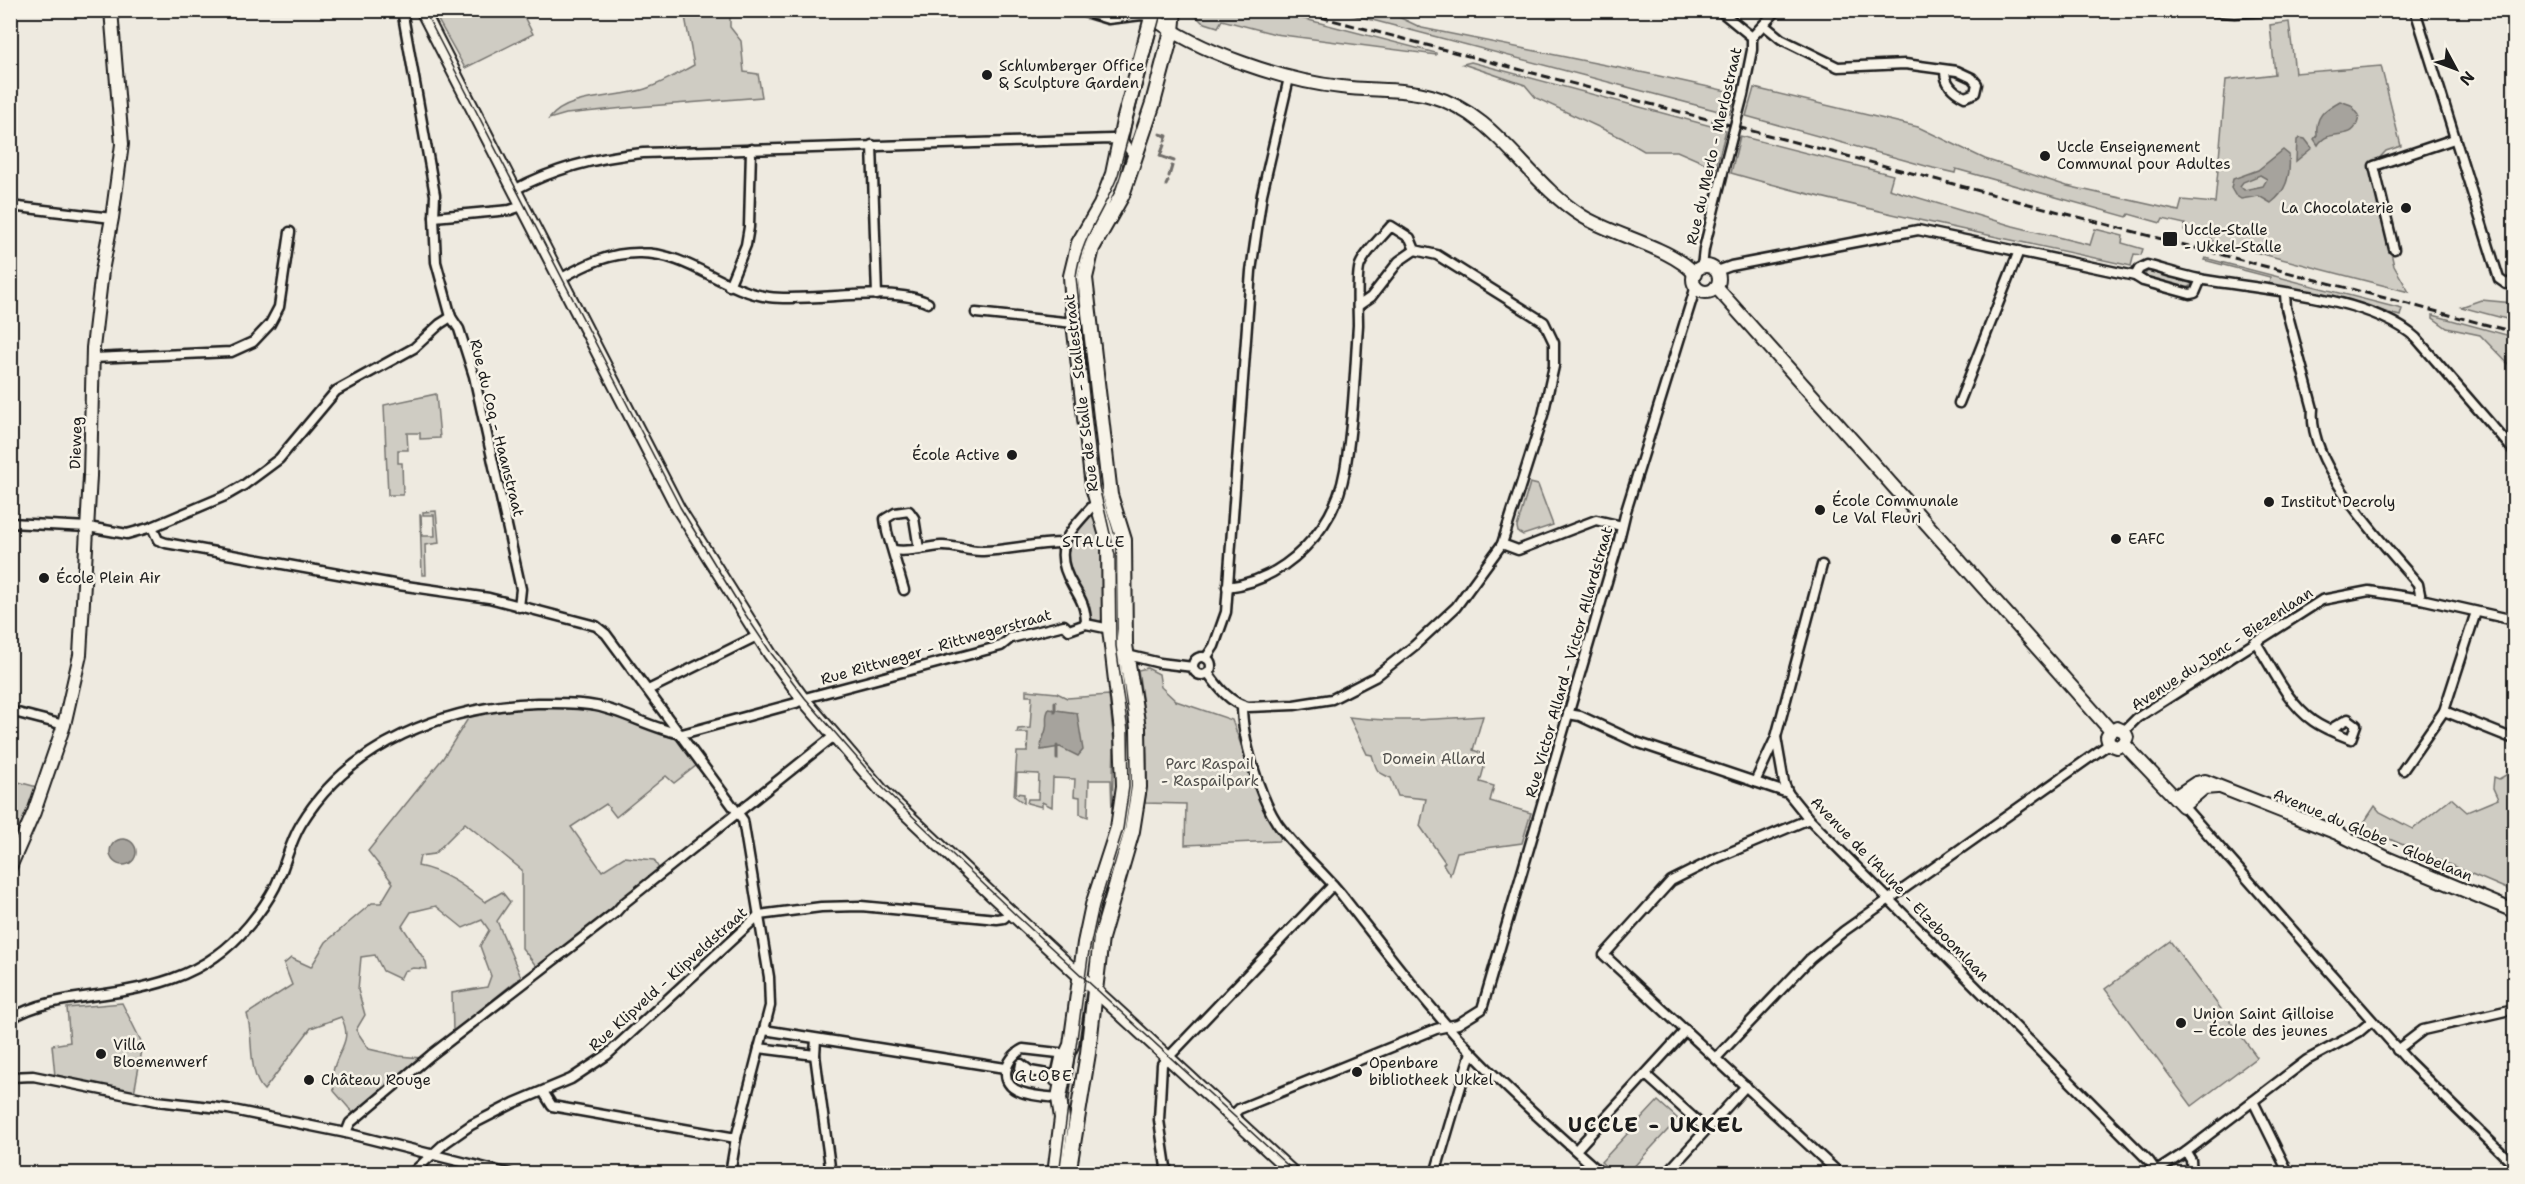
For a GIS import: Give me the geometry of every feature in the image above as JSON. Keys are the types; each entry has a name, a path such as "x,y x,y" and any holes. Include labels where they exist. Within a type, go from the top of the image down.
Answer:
{"main road":[{"name":"Rue de Stalle - Stallestraat","path":"1055,1173 1062,1118 1057,1096 1063,1056 1071,1045 1080,976 1094,905 1118,828 1124,786 1122,732 1110,628 1109,543 1096,502 1074,323 1071,291 1072,266 1079,243 1107,190 1120,140 1159,21 1174,10"},
{"name":"Rue de Stalle - Stallestraat","path":"1068,1173 1088,1053 1101,938 1132,831 1139,787 1138,728 1127,655 1124,540 1110,495 1085,289 1092,248 1122,195 1133,155 1153,103 1159,21"}],"street":[{"name":"Dieweg","path":"10,867 34,812 64,725 80,655 88,527 93,358 102,271 122,144 111,10"},
{"name":"Rue du Coq - Haanstraat","path":"402,10 435,195 436,262 451,317 459,329 474,375 521,589 519,607"},
{"path":"422,10 678,508 757,636 803,699 870,778 1010,912 1294,1173"},
{"path":"1078,10 1108,19 1142,15 1289,78 1343,87 1416,93 1454,105 1486,126 1535,177 1579,214 1598,226 1674,258 1697,276 1706,292 1716,287 1719,279 1717,271 1710,267 1697,276"},
{"name":"Rue du Merlo - Merlostraat","path":"1697,276 1743,95 1752,50 1752,37 1719,10"},
{"path":"1752,37 1777,10"},
{"path":"2192,10 2235,13 2283,10"},
{"path":"2415,10 2499,279 2506,284 2514,281"},
{"path":"1764,25 1781,39 1838,67 1905,63 1945,71"},
{"path":"1206,658 1214,646 1226,612 1251,272 1262,194 1289,78"},
{"path":"514,190 557,172 617,156 750,149 1112,139 1120,140 1133,155"},
{"path":"2394,249 2374,166 2454,139"},
{"path":"872,146 877,295"},
{"path":"729,286 746,245 749,227 750,149"},
{"path":"10,206 112,218"},
{"path":"434,217 510,210 522,206"},
{"path":"1227,587 1248,584 1269,576 1311,544 1332,508 1345,472 1357,336 1359,266 1391,226 1410,238 1415,250"},
{"path":"1717,271 1731,266 1918,230 2135,276 2142,281 2190,294 2195,293 2201,279"},
{"path":"93,358 231,352 253,342 270,324 279,307 290,232"},
{"path":"1208,673 1221,691 1242,706 1294,705 1332,699 1375,677 1414,646 1456,607 1502,544 1543,415 1554,366 1554,343 1544,322 1437,255 1415,250 1399,261 1371,297 1358,306"},
{"path":"1959,403 2019,251"},
{"path":"560,279 594,261 612,255 645,253 681,261 729,286 757,296 776,298 877,295 918,298 928,303"},
{"path":"2135,276 2139,269 2147,265 2201,279 2364,309 2406,328 2467,394 2514,452"},
{"name":"Rue Victor Allard - Victor Allardstraat","path":"1232,1116 1239,1109 1436,1029 1458,1024 1482,1009 1697,276"},
{"path":"1716,287 2111,730"},
{"path":"2285,293 2286,308 2313,409 2312,418 2327,466 2338,486 2418,584 2421,599"},
{"path":"976,313 1074,323"},
{"path":"10,523 88,527 127,534 152,527 225,496 279,459 336,391 414,348 451,317"},
{"name":"Rue de Stalle - Stallestraat","path":"1063,543 1096,502"},
{"path":"904,590 885,519 895,513 909,511 914,518 919,549"},
{"path":"1502,544 1518,549 1596,520 1622,526"},
{"path":"152,527 158,540 166,543 399,585 489,598 596,626 606,633 743,820 769,977 770,1006 736,1138 730,1173"},
{"path":"894,550 940,546 991,551 1028,544 1063,543 1063,563 1085,607 1086,624"},
{"path":"1755,782 1776,737 1822,565"},
{"name":"Avenue du Jonc - Biezenlaan","path":"2124,731 2137,718 2322,600 2369,591 2421,599 2514,620"},
{"path":"2403,770 2444,711 2476,612"},
{"name":"Rue Rittweger - Rittwegerstraat","path":"682,734 1001,646 1011,638 1064,625 1069,630 1086,624 1110,628"},
{"path":"648,690 757,636"},
{"path":"2255,641 2296,706 2311,720 2330,730"},
{"path":"1127,655 1160,663 1193,667 1198,674 1208,673"},
{"path":"1193,667 1197,658 1206,658"},
{"path":"1206,658 1211,665 1208,673"},
{"path":"10,1019 63,1000 124,991 174,980 217,956 252,921 274,888 300,826 318,801 376,748 412,729 462,712 514,704 566,703 595,706 626,715 663,731 682,734"},
{"path":"1242,706 1242,720 1248,750 1269,809 1289,838 1333,885 1471,1052 1600,1173"},
{"path":"10,711 64,725"},
{"path":"2444,711 2514,739"},
{"name":"Avenue de l'Aulne - Elzeboomlaan","path":"1568,714 1580,716 1636,742 1788,794 1809,819 2154,1172"},
{"path":"2117,728 2124,731 2127,737 2124,744 2117,747 2109,744 2107,736 2111,730 2117,728"},
{"path":"346,1133 350,1123 431,1055 616,912 624,903 834,736"},
{"path":"1776,737 1788,794"},
{"path":"1716,1058 1810,959 1888,898 2109,744"},
{"path":"2124,744 2179,801 2397,1050 2511,1161 2514,1151"},
{"name":"Avenue du Globe - Globelaan","path":"2179,801 2196,783 2205,781 2337,833 2388,859 2514,911"},
{"path":"1809,819 1719,857 1671,881 1604,955 1840,1173"},
{"path":"1167,1173 1159,1120 1162,1064 1333,885"},
{"path":"759,915 822,907 861,906 998,919 1010,912"},
{"name":"Rue Klipveld - Klipveldstraat","path":"411,1173 471,1125 514,1103 544,1093 571,1079 607,1055 759,915"},
{"path":"2397,1050 2423,1030 2514,1009"},
{"path":"2154,1172 2186,1152 2307,1060 2360,1032 2372,1021"},
{"path":"764,1030 1013,1069 1021,1064 1030,1071 1057,1076"},
{"path":"1576,1150 1686,1030"},
{"path":"816,1039 815,1055 831,1173"},
{"path":"759,1047 815,1055"},
{"path":"1023,1049 1063,1056 1057,1076 1057,1096 1019,1092 1010,1084 1013,1069 1009,1059 1023,1049"},
{"path":"1435,1173 1471,1052"},
{"path":"1646,1075 1706,1129"},
{"path":"10,1077 33,1076 157,1101 228,1109 346,1133 510,1173"},
{"path":"1666,1173 1746,1086"},
{"path":"544,1093 552,1106 736,1138"},
{"path":"2253,1101 2289,1173"},
{"path":"2186,1152 2191,1160 2192,1173"}],"green space":[{"path":"433,11 521,11 533,34 465,68"},
{"path":"684,11 730,11 730,27 741,41 744,72 758,74 762,97 624,108 566,114 549,119 568,105 648,88 694,65"},
{"path":"1191,11 1274,11 1436,53 1436,55 1275,34 1222,20 1218,27 1202,22"},
{"path":"1338,11 1386,11 1422,28 1736,93 1730,114"},
{"path":"2289,22 2295,73 2381,66 2401,146 2386,151 2372,166 2394,266 2409,292 2212,241 2212,238 2184,231 2185,224 2163,219 2161,223 2129,214 2127,217 1956,169 1955,173 1933,168 1746,116 1754,88 1918,127 1985,159 2067,186 2179,211 2182,200 2215,203 2226,80 2275,74 2270,25"},
{"path":"1471,62 1726,130 1716,168 1677,151 1644,151 1622,138 1536,98 1525,85 1463,64"},
{"path":"1740,136 1893,175 1889,189 2013,226 2090,245 2095,229 2123,236 2122,243 2143,249 2141,255 2134,254 2131,266 1880,211 1731,173"},
{"path":"2205,258 2402,309 2400,316 2317,293 2269,285 2270,277 2204,260"},
{"path":"2149,270 2188,280 2192,285 2186,289 2147,278 2145,274"},
{"path":"2481,300 2514,303 2514,321 2461,307"},
{"path":"2433,315 2514,337 2514,370 2480,335 2447,328 2433,318"},
{"path":"436,394 440,438 420,439 420,433 407,433 408,450 398,450 398,463 402,463 403,495 388,495 384,405"},
{"path":"1530,483 1538,485 1553,525 1523,535 1518,532 1517,527"},
{"path":"1092,510 1095,510 1107,544 1103,619 1100,621 1090,619 1087,604 1070,571 1068,561 1070,543 1079,526"},
{"path":"436,511 439,543 425,545 426,575 422,575 420,515 422,536 435,536 434,515 423,515 423,512"},
{"name":"Parc Raspail - Raspailpark","path":"1147,668 1159,674 1161,687 1176,701 1232,720 1266,814 1283,836 1278,841 1185,845 1186,804 1145,803 1146,736 1138,670"},
{"path":"1026,690 1057,693 1067,698 1109,695 1114,743 1112,812 1111,780 1089,780 1088,817 1080,814 1080,797 1074,796 1075,779 1053,778 1052,807 1042,802 1042,807 1027,803 1028,799 1038,799 1039,774 1017,773 1016,793 1024,794 1024,803 1014,796 1017,752 1027,752 1028,733 1017,733 1018,729 1030,728 1032,696 1026,696"},
{"path":"530,707 596,710 680,740 697,765 674,783 666,776 616,817 606,804 571,827 602,871 624,857 654,860 659,869 616,903 610,912 537,967 522,948 522,870 465,823 434,854 420,856 418,866 445,875 485,902 502,892 510,902 497,921 521,977 453,1032 452,993 487,987 491,976 480,946 489,930 482,920 463,928 436,906 411,912 402,926 426,962 427,969 413,968 404,971 400,979 383,971 375,955 361,957 358,990 365,1015 356,1030 369,1049 421,1058 418,1064 354,1114 334,1091 333,1086 333,1072 346,1033 341,1017 311,1028 264,1090 255,1074 247,1014 292,985 284,964 291,958 311,967 326,942 372,903 381,903 393,883 368,851 443,758 469,717 483,711"},
{"name":"Domein Allard","path":"1483,716 1473,750 1484,754 1482,763 1485,764 1480,782 1494,786 1490,801 1531,813 1522,843 1457,852 1450,875 1443,864 1445,862 1420,826 1426,799 1398,796 1391,778 1379,772 1372,755 1367,754 1349,717 1400,720"},
{"path":"2514,751 2513,834 2508,835 2509,864 2514,864 2514,892 2361,827 2375,806 2380,812 2413,829 2451,798 2467,812 2498,799 2493,788 2494,777 2499,779 2506,775"},
{"path":"11,780 37,787 11,848"},
{"name":"Union Saint Gilloise – École des jeunes","path":"2170,941 2257,1057 2192,1106 2105,989"},
{"path":"122,1003 143,1045 134,1093 55,1076 52,1045 70,1042 67,1008"},
{"path":"1658,1101 1678,1119 1628,1173 1613,1173 1601,1162"}],"shaded area":[{"path":"2340,101 2351,105 2359,115 2357,124 2348,133 2329,136 2318,145 2314,139 2317,135 2319,118"},
{"path":"2305,139 2312,148 2296,161 2297,140"},
{"path":"2283,150 2289,155 2287,182 2281,193 2271,203 2259,196 2241,199 2231,188 2233,179 2258,170","holes":["2260,175 2267,179 2263,186 2244,190 2240,186 2243,182"]},
{"path":"1049,709 1077,713 1083,750 1078,756 1060,747 1041,750"},
{"path":"123,839 132,843 136,852 132,861 123,865 114,861 110,852 114,843"}],"waterway":[{"path":"1160,134 1167,136 1165,141"},
{"path":"1164,145 1160,156 1174,161"},
{"path":"1169,176 1172,166"},
{"path":"1166,185 1168,181"},
{"path":"1055,702 1055,712"},
{"path":"1057,746 1057,759"}],"tram line":[{"path":"424,10 680,507 771,653 805,698 883,788 1019,918 1297,1174"},
{"path":"1059,1174 1088,957 1099,906 1123,829 1129,787 1128,730 1116,646 1115,555 1099,486 1076,277 1082,250 1118,175 1162,10"}],"railway":[{"path":"1294,10 2514,332"}],"place":[{"name":"Schlumberger Office & Sculpture Garden","path":"987,75"},
{"name":"Uccle Enseignement Communal pour Adultes","path":"2045,156"},
{"name":"La Chocolaterie","path":"2406,208"},
{"name":"Uccle-Stalle - Ukkel-Stalle","path":"2170,239"},
{"name":"École Active","path":"1012,455"},
{"name":"Institut Decroly","path":"2269,502"},
{"name":"École Communale Le Val Fleuri","path":"1820,510"},
{"name":"EAFC","path":"2116,539"},
{"name":"École Plein Air","path":"44,578"},
{"name":"Union Saint Gilloise – École des jeunes","path":"2181,1023"},
{"name":"Villa Bloemenwerf","path":"101,1054"},
{"name":"Openbare bibliotheek Ukkel","path":"1357,1072"},
{"name":"Château Rouge","path":"309,1080"}],"district":[{"name":"STALLE","path":"1094,541"},
{"name":"GLOBE","path":"1044,1075"},
{"name":"UCCLE - UKKEL","path":"1656,1125"}]}
